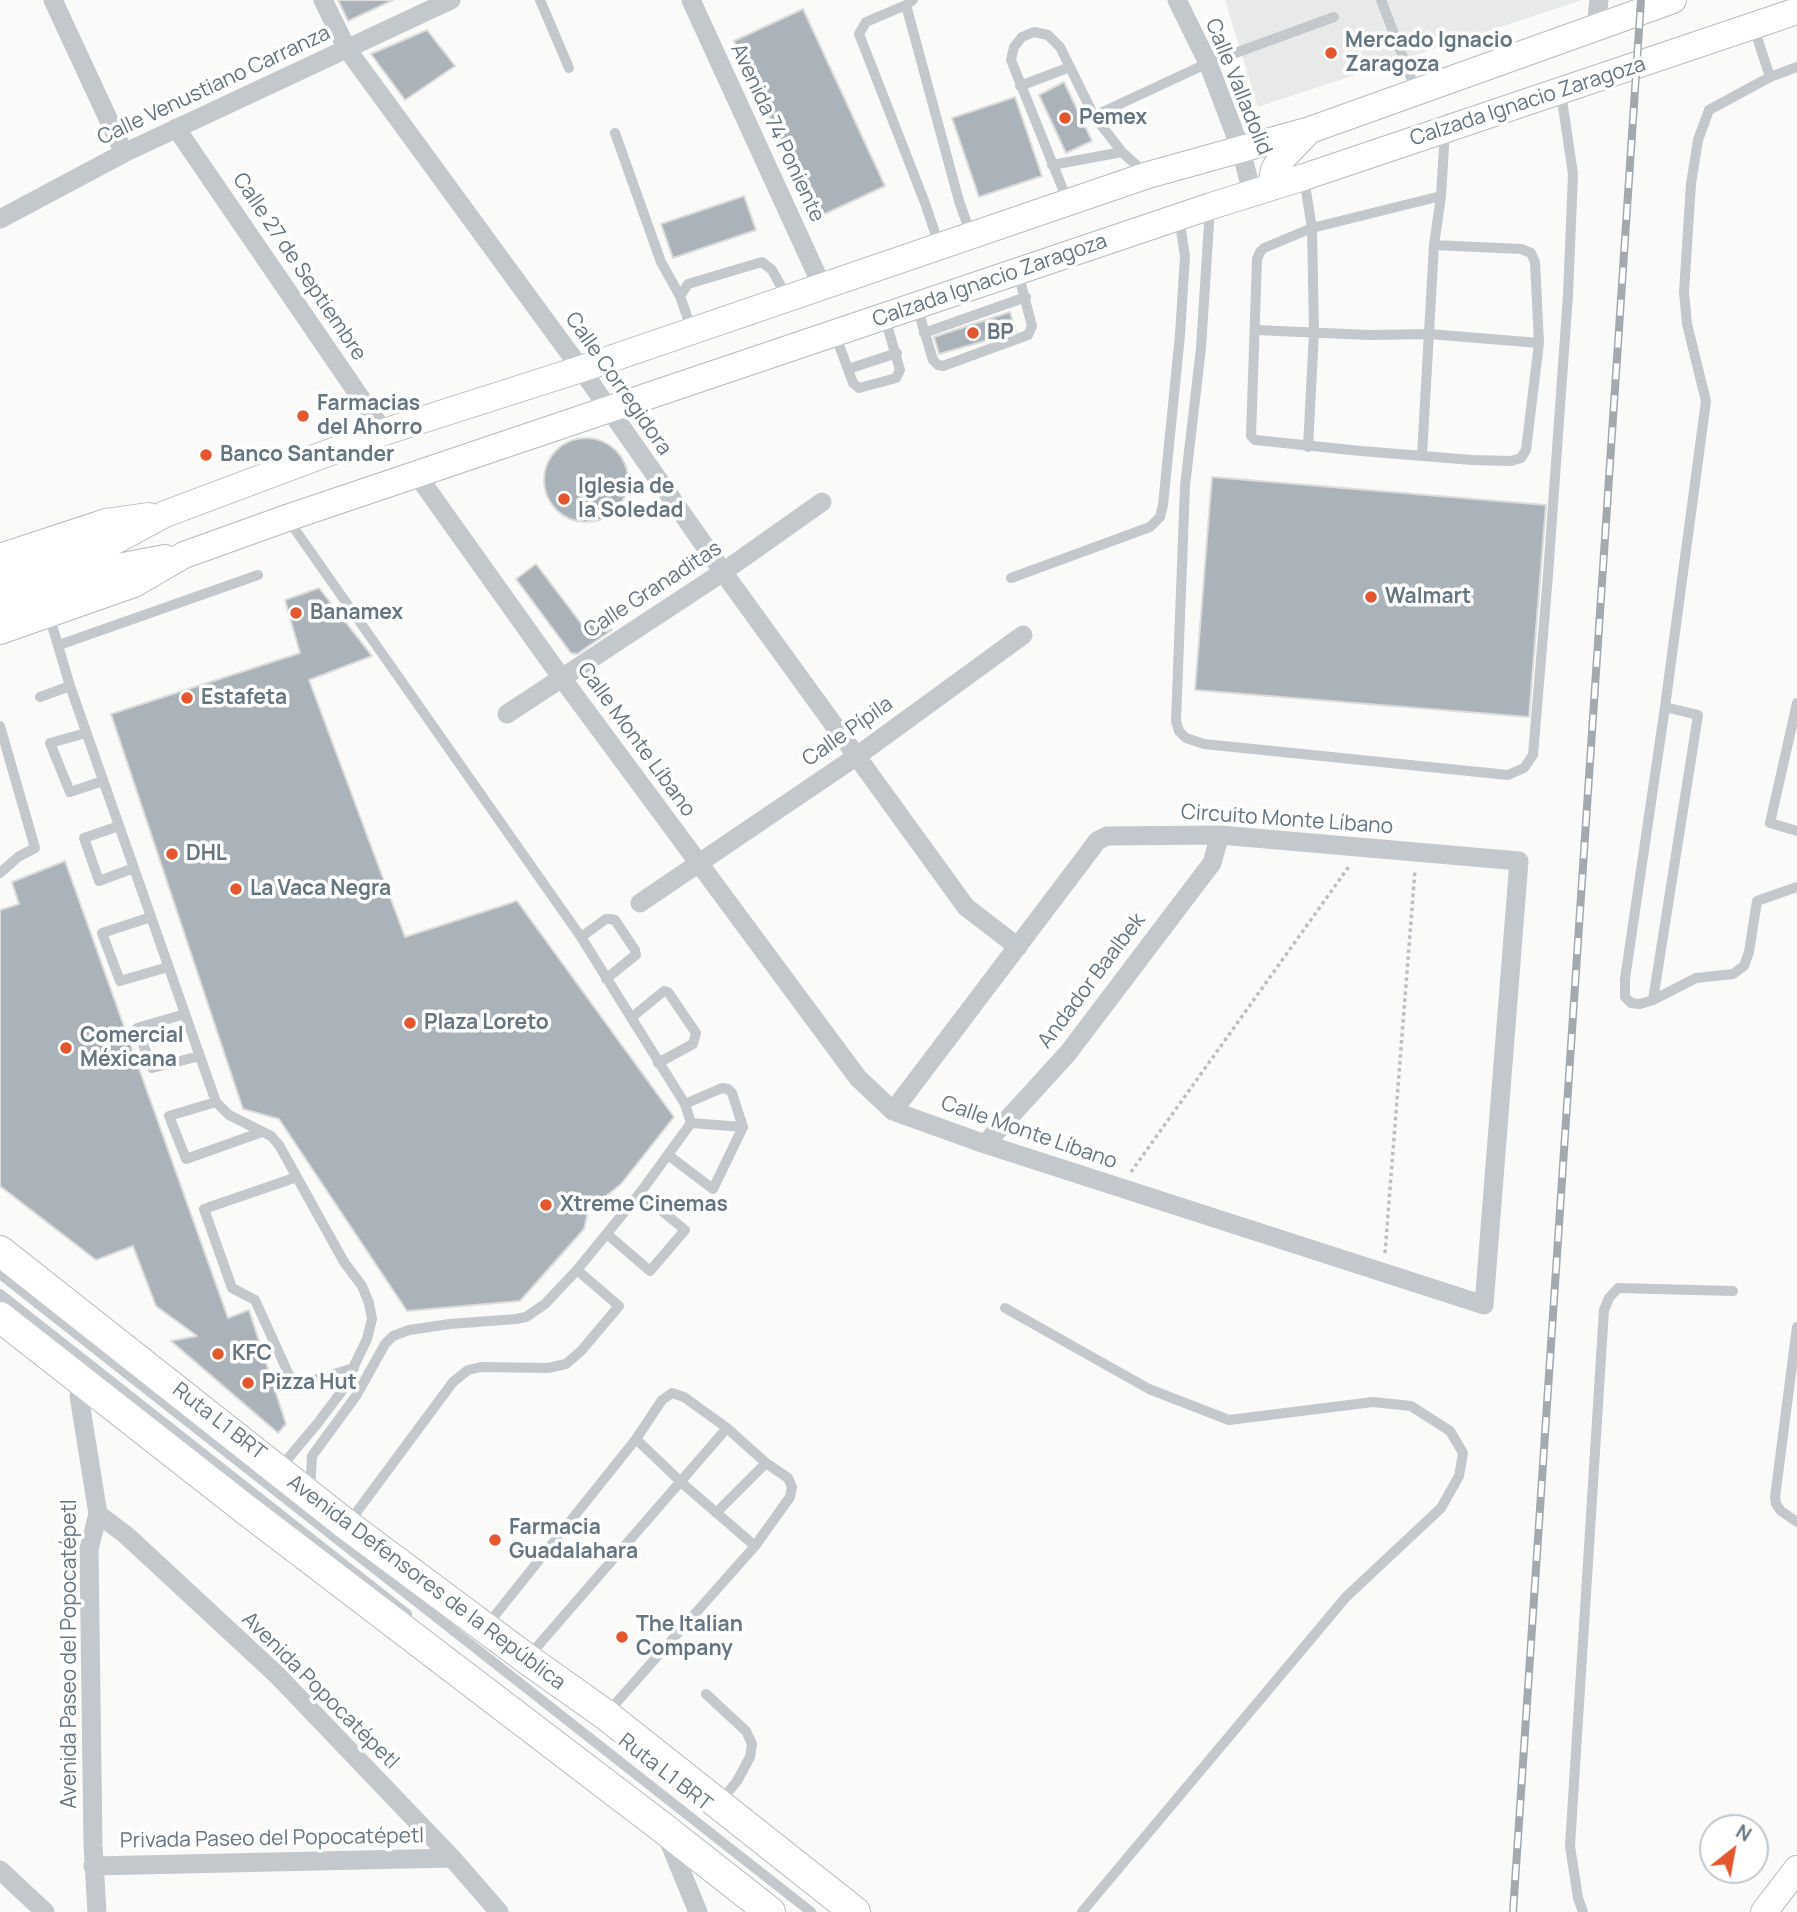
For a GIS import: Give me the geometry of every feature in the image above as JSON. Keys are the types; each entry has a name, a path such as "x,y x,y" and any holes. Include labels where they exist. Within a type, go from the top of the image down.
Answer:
{"main road":[{"name":"Calzada Ignacio Zaragoza","path":"1,596 164,514 384,432 581,369 1148,175 1310,130 1673,0"},
{"name":"Calzada Ignacio Zaragoza","path":"0,631 134,584 184,555 287,517 1797,11"},
{"path":"1262,190 1278,163 1310,130"},
{"name":"Calzada Ignacio Zaragoza","path":"0,557 106,522 164,514"},
{"name":"Calzada Ignacio Zaragoza","path":"1,596 123,566 184,555"},
{"name":"Avenida Defensores de la República","path":"0,1251 346,1525 606,1715 855,1912"},
{"path":"0,1317 245,1509 770,1912"},
{"path":"1764,1912 1797,1869"}],"street":[{"path":"53,0 124,153"},
{"name":"Calle Corregidora","path":"323,0 347,49 581,369 723,572 966,907 1018,947"},
{"name":"Calle Venustiano Carranza","path":"0,219 124,153 451,0"},
{"name":"Avenida 74 Poniente","path":"691,0 822,286"},
{"name":"Calle Valladolid","path":"1177,0 1208,63 1241,150 1262,190"},
{"path":"1596,28 1599,0"},
{"name":"Calle 27 de Septiembre","path":"176,128 384,432"},
{"name":"Calle Monte Líbano","path":"417,475 561,677 858,1078 893,1111 1119,1188 1484,1305 1519,860"},
{"name":"Calle Granaditas","path":"507,714 723,572 822,502"},
{"name":"Calle Pípila","path":"640,903 857,755 1023,635"},
{"name":"Circuito Monte Líbano","path":"893,1111 1097,841 1107,836 1220,835 1519,860"},
{"name":"Andador Baalbek","path":"985,1144 1068,1053 1212,863 1220,835"},
{"name":"Avenida Paseo del Popocatépetl","path":"79,1396 98,1514 89,1549 93,1866 97,1912"},
{"name":"Avenida Popocatépetl","path":"98,1514 126,1535 276,1675 452,1858 499,1912"},
{"path":"663,1828 698,1912"},
{"name":"Privada Paseo del Popocatépetl","path":"93,1866 452,1858"},
{"path":"0,1870 45,1912"}],"lane":[{"path":"540,0 569,68"},
{"path":"1381,0 1416,92"},
{"path":"939,246 859,34 866,22 909,3 959,201 971,235"},
{"path":"1094,116 1208,63 1334,17"},
{"path":"1754,27 1770,77"},
{"path":"1069,202 1011,60 1014,47 1022,37 1034,32 1048,36 1060,47 1094,116 1122,152 1148,175"},
{"path":"1020,86 1070,67"},
{"path":"1797,67 1770,77 1709,110 1698,140 1691,184 1684,292 1687,324 1706,401 1625,979 1625,997 1631,1003 1640,1004 1696,978 1732,974 1744,966 1749,952 1757,901 1797,887"},
{"path":"1211,206 1201,348 1185,486 1176,721 1179,731 1186,738 1204,744 1508,775 1524,768 1533,755 1547,589 1568,295 1573,174 1561,89"},
{"path":"1422,455 1434,246 1446,129"},
{"path":"615,133 661,262 680,296 692,331"},
{"path":"1052,165 1122,152"},
{"path":"1304,177 1312,228 1314,333 1308,447"},
{"path":"1434,246 1521,248 1531,253 1535,262 1539,343 1526,450 1521,458 1511,461 1472,460 1308,447 1255,440 1251,436 1257,259 1260,252 1312,228 1441,196"},
{"path":"1011,578 1150,527 1160,517 1185,256 1179,216"},
{"path":"680,296 688,284 762,262 772,270 788,297"},
{"path":"917,306 933,360 937,365 943,366 1028,335 1032,326 1017,271"},
{"path":"924,333 1026,297"},
{"path":"835,334 853,383 859,388 896,378 900,370 897,353 885,317"},
{"path":"1256,330 1429,334 1539,343"},
{"path":"848,369 897,353"},
{"path":"287,517 581,937 685,1104 691,1123"},
{"path":"59,645 258,575"},
{"path":"48,614 86,733 216,1102 229,1115 271,1136 279,1146 344,1262 362,1286 369,1303 372,1319 369,1329 342,1391 277,1471"},
{"path":"40,697 70,686"},
{"path":"1797,703 1770,823 1797,831"},
{"path":"1653,1000 1698,715 1665,707"},
{"path":"0,726 35,848 18,857 0,873"},
{"path":"86,733 50,743 69,792 103,781"},
{"path":"119,826 84,838 99,881 134,869"},
{"path":"151,917 102,933 120,981 168,967"},
{"path":"581,937 606,919 615,920 635,950 636,954 606,979"},
{"path":"631,1018 664,992 668,992 696,1033 693,1044 658,1063"},
{"path":"185,1014 137,1028 152,1068 200,1056"},
{"path":"668,1155 713,1189 743,1127 733,1093 728,1089 722,1088 685,1104"},
{"path":"216,1102 169,1115 186,1159 262,1132"},
{"path":"691,1123 743,1127"},
{"path":"311,1496 309,1476 312,1456 356,1396 385,1343 393,1336 409,1330 526,1317 545,1304 607,1234 691,1123"},
{"path":"297,1177 204,1209 232,1287 254,1300 289,1375 297,1382 307,1382 354,1368"},
{"path":"607,1234 650,1270 685,1230 640,1193"},
{"path":"346,1525 453,1382 468,1370 481,1367 548,1368 566,1364 580,1351 620,1306 577,1269"},
{"name":"Ruta L1 BRT","path":"0,1274 811,1912"},
{"path":"1583,1912 1578,1898 1570,1846 1604,1310 1609,1298 1618,1289 1733,1291"},
{"name":"Ruta L1 BRT","path":"0,1294 418,1623"},
{"path":"1005,1308 1149,1388 1229,1420 1373,1402 1411,1406 1450,1431 1462,1452 1459,1476 1441,1508 1346,1598 1082,1912"},
{"path":"1797,1327 1775,1497 1781,1510 1797,1522"},
{"path":"485,1628 636,1439 662,1399 672,1393 684,1397 788,1478 792,1487 790,1497 755,1546 606,1715"},
{"path":"527,1659 727,1428"},
{"path":"636,1439 755,1546"},
{"path":"716,1513 766,1463"},
{"path":"706,1694 746,1731 752,1744 750,1757 737,1781 719,1804"},
{"name":"Ruta L1 BRT","path":"602,1768 786,1912"}],"path":[{"path":"1119,1188 1363,847"},
{"path":"1384,1273 1416,852"}],"shaded area":[{"name":"Mercado Ignacio Zaragoza","path":"1225,0 1582,0 1258,107"}],"building":[{"path":"338,0 393,0 348,21"},
{"path":"803,9 885,186 816,218 734,41"},
{"path":"427,30 455,66 405,100 371,54"},
{"name":"Pemex","path":"1064,82 1092,141 1066,153 1039,95"},
{"path":"1015,97 1042,176 979,197 952,118"},
{"path":"744,196 756,230 673,258 661,224"},
{"name":"BP","path":"1010,312 1016,332 939,354 934,337"},
{"path":"586,438 602,441 616,450 625,464 628,480 625,496 616,510 602,519 586,522 570,519 556,510 547,496 544,480 547,464 556,450 570,441"},
{"name":"Walmart","path":"1212,477 1546,505 1529,717 1195,690"},
{"path":"536,564 583,626 600,614 612,630 577,654 571,653 516,579"},
{"name":"Plaza Loreto","path":"319,588 372,656 309,680 405,937 517,901 674,1117 621,1184 588,1211 584,1229 520,1301 407,1311 279,1119 243,1109 111,714 300,653 285,600"},
{"name":"Comercial Méxicana","path":"65,861 228,1318 249,1310 286,1424 278,1433 171,1341 197,1336 156,1306 133,1246 96,1260 0,1186 0,910 19,904 12,882"}],"railway":[{"path":"1513,1912 1641,0"}],"place":[{"name":"Mercado Ignacio Zaragoza","path":"1331,53"},
{"name":"Pemex","path":"1065,118"},
{"name":"BP","path":"973,333"},
{"name":"Farmacias del Ahorro","path":"303,416"},
{"name":"Banco Santander","path":"206,455"},
{"name":"Iglesia de la Soledad","path":"564,499"},
{"name":"Walmart","path":"1371,597"},
{"name":"Banamex","path":"296,613"},
{"name":"Estafeta","path":"187,698"},
{"name":"DHL","path":"172,854"},
{"name":"La Vaca Negra","path":"236,889"},
{"name":"Plaza Loreto","path":"410,1023"},
{"name":"Comercial Méxicana","path":"66,1048"},
{"name":"Xtreme Cinemas","path":"546,1205"},
{"name":"KFC","path":"218,1354"},
{"name":"Pizza Hut","path":"248,1383"},
{"name":"Farmacia Guadalahara","path":"495,1540"},
{"name":"The Italian Company","path":"622,1637"}]}
